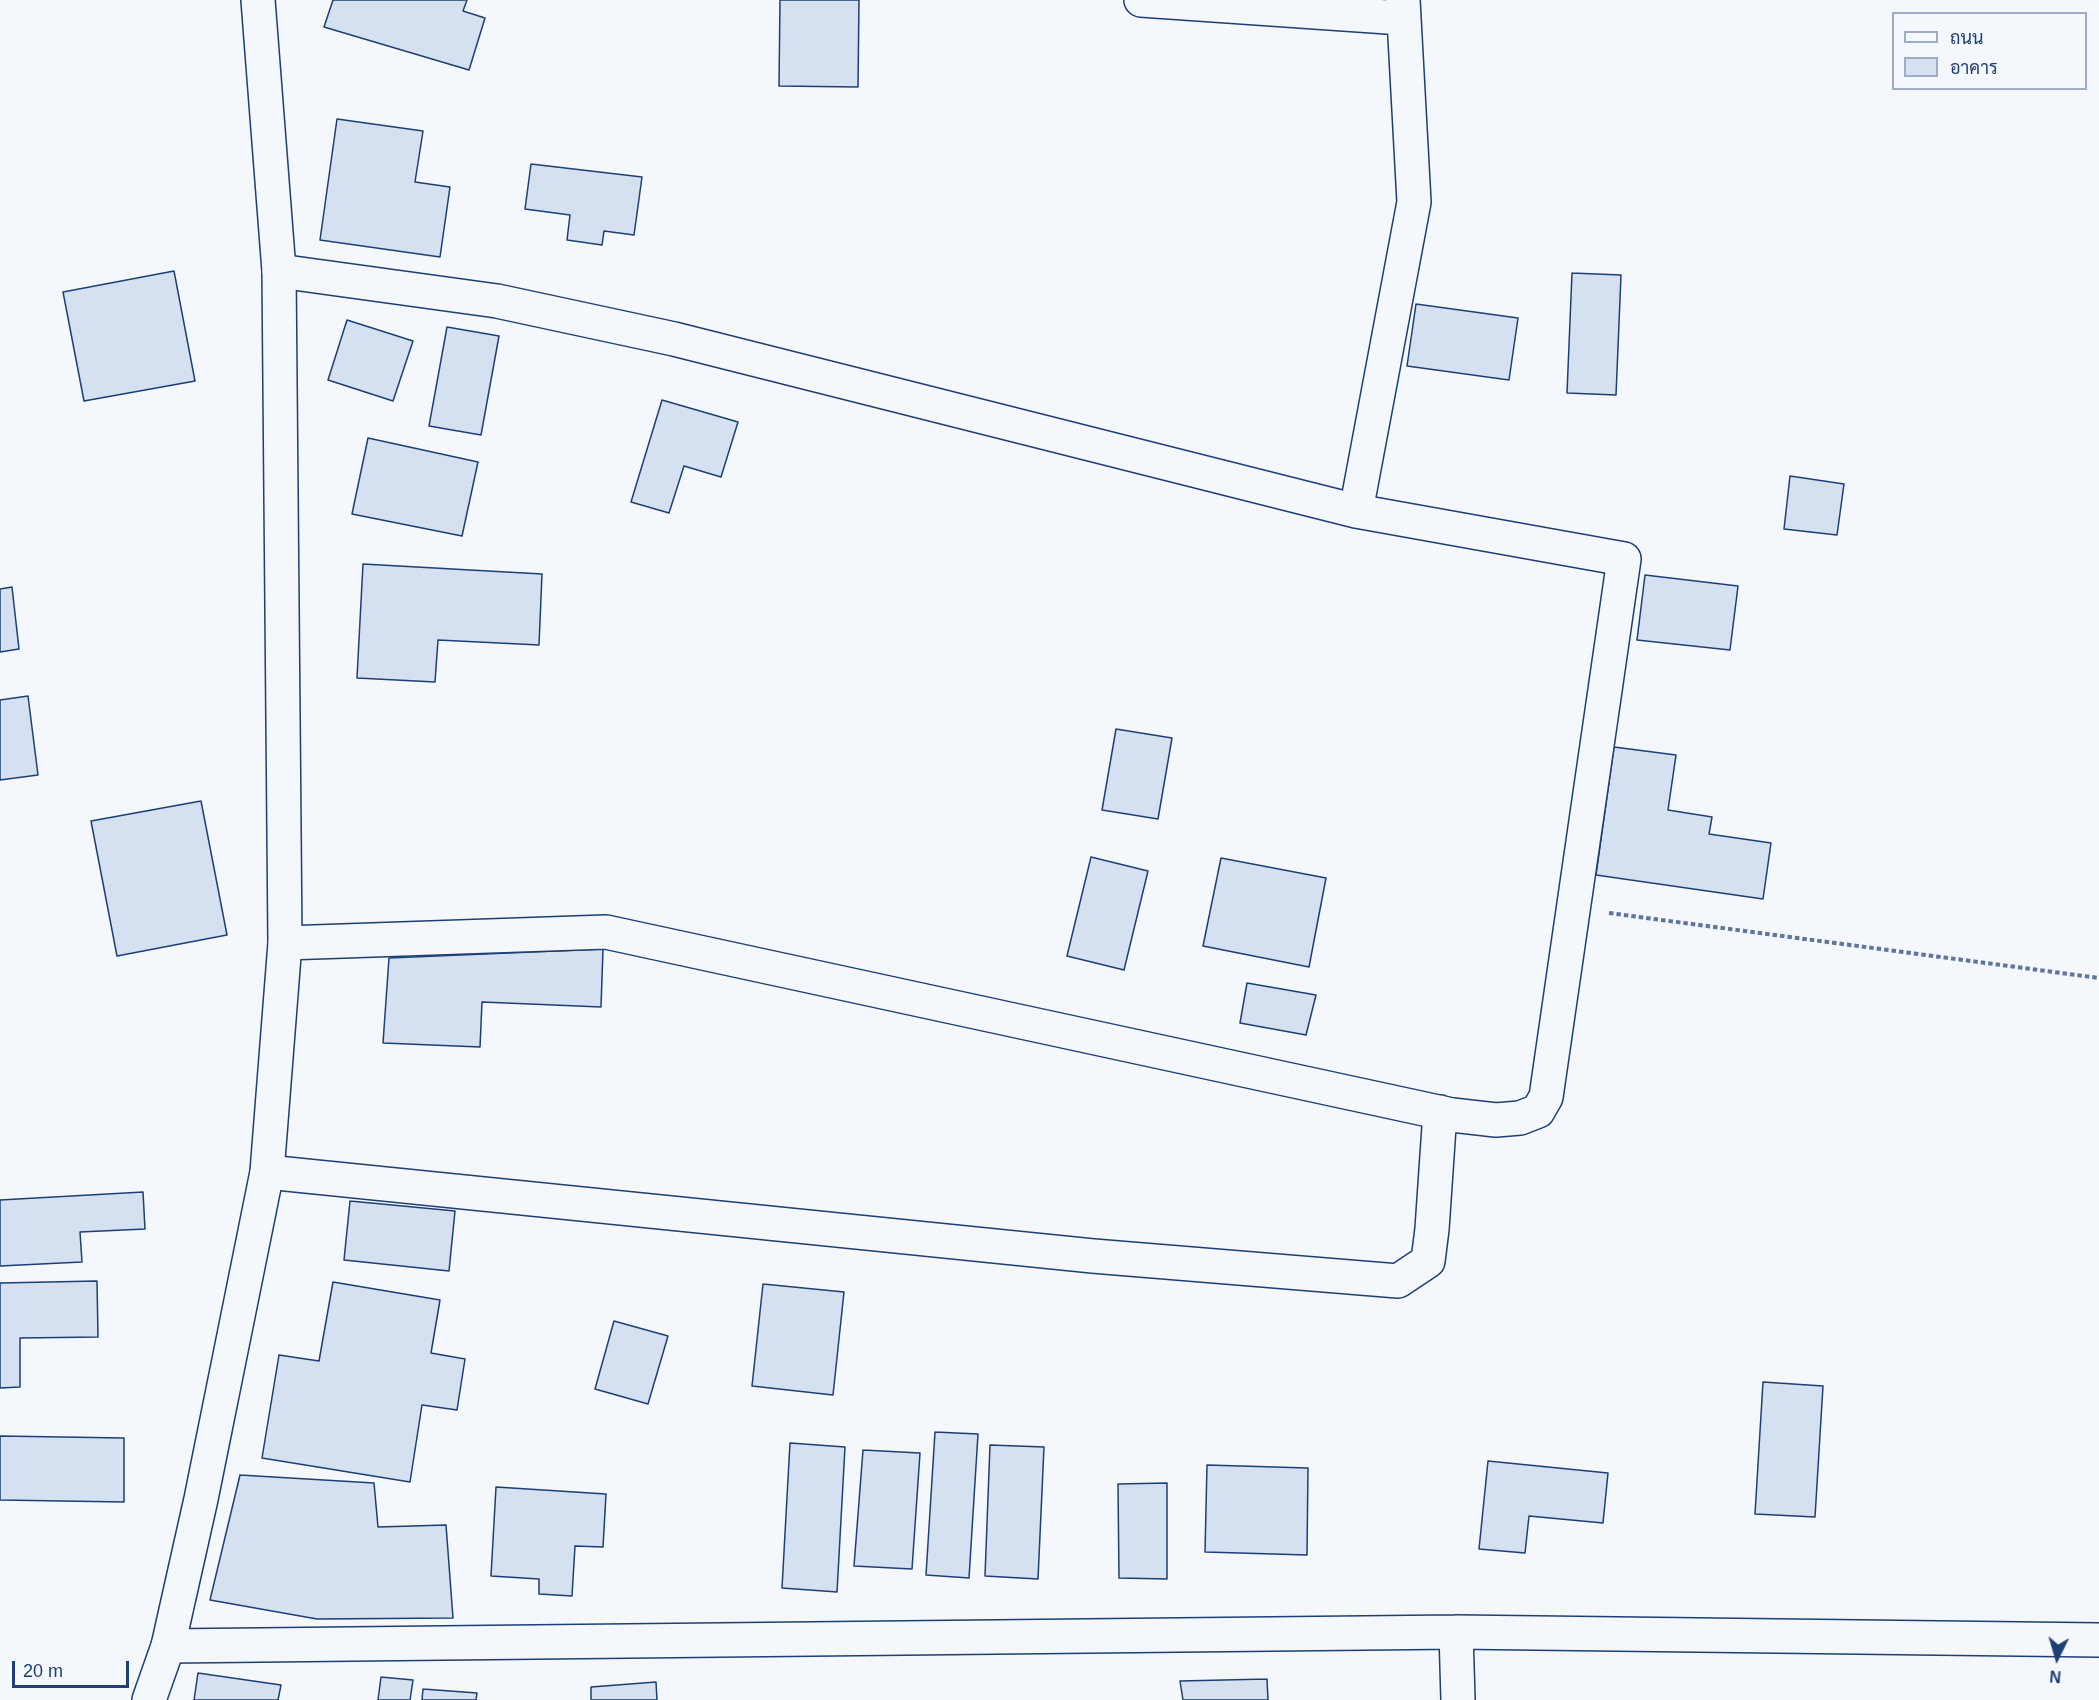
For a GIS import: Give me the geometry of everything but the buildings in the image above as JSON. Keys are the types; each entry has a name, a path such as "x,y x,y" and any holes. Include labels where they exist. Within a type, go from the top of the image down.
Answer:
{"street":[{"path":"149,1700 168,1646 201,1499 267,1172 285,944 279,271 258,0"},
{"path":"1141,0 1402,9 1414,202 1356,511"},
{"path":"279,271 497,301 674,339 1356,511 1624,559 1546,1097 1538,1111 1520,1118 1496,1120 1440,1112 606,932 285,944"},
{"path":"267,1172 1093,1256 1398,1281 1428,1261 1440,1112"},
{"path":"168,1646 1456,1632 2099,1640"},
{"path":"1456,1632 1458,1700"}],"path":[{"path":"1573,908 2099,978"}]}
